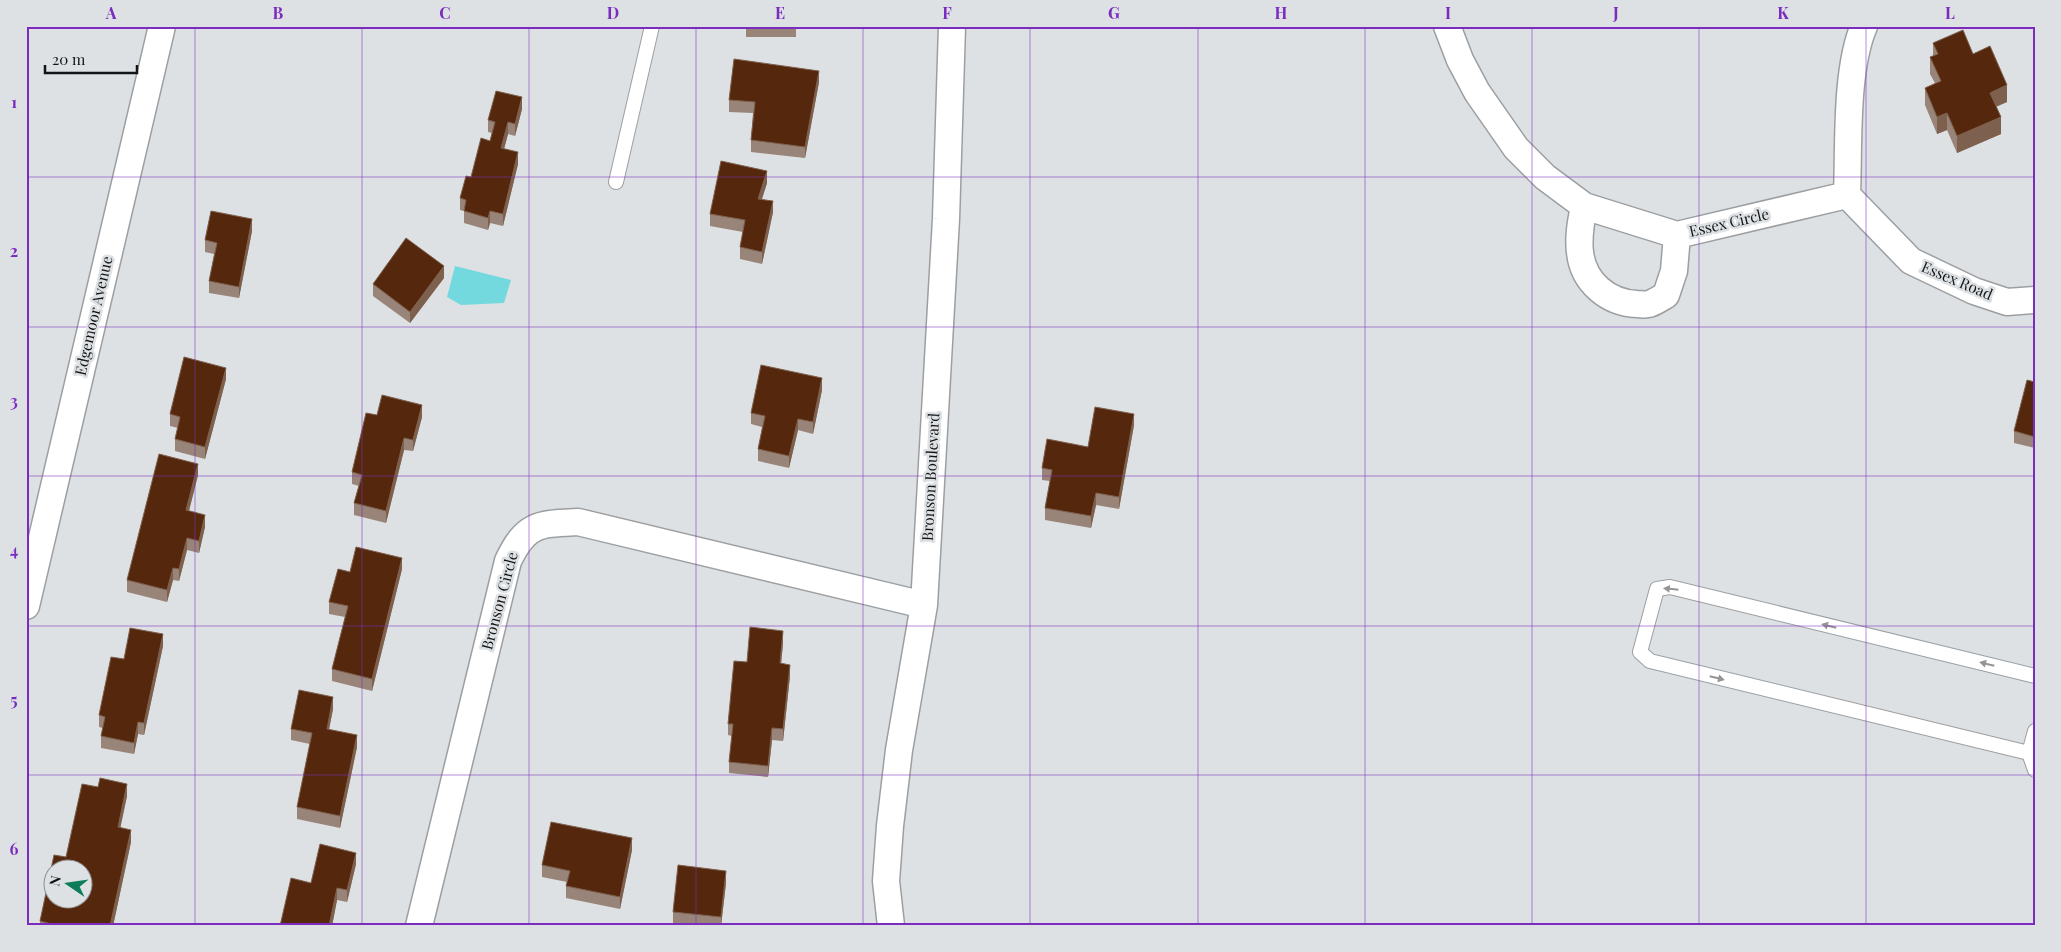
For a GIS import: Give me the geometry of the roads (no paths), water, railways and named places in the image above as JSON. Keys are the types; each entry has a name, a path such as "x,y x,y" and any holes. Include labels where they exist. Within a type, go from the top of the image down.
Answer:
{"street":[{"name":"Edgemoor Avenue","path":"26,606 162,26"},
{"name":"Bronson Boulevard","path":"891,926 886,881 890,826 899,750 924,605 946,219 952,26"},
{"name":"Essex Circle","path":"1447,26 1460,60 1477,92 1516,148 1545,177 1584,206 1677,235 1847,195"},
{"path":"1847,195 1852,82 1859,37 1864,26"},
{"name":"Essex Road","path":"1847,195 1912,261 1974,291 2007,302 2035,300"},
{"path":"1584,206 1580,253 1585,270 1594,284 1609,298 1626,304 1648,304 1666,295 1674,271 1677,235"},
{"name":"Bronson Circle","path":"419,926 508,561 517,541 532,528 554,523 578,522 924,605"}],"lane":[{"path":"616,182 652,26"},
{"path":"2029,753 1650,661 1640,652 1657,588 1670,588 2035,676"},
{"path":"2035,731 2029,753 2035,770"}],"water":[{"path":"455,266 511,280 504,303 461,305 447,297"}]}
